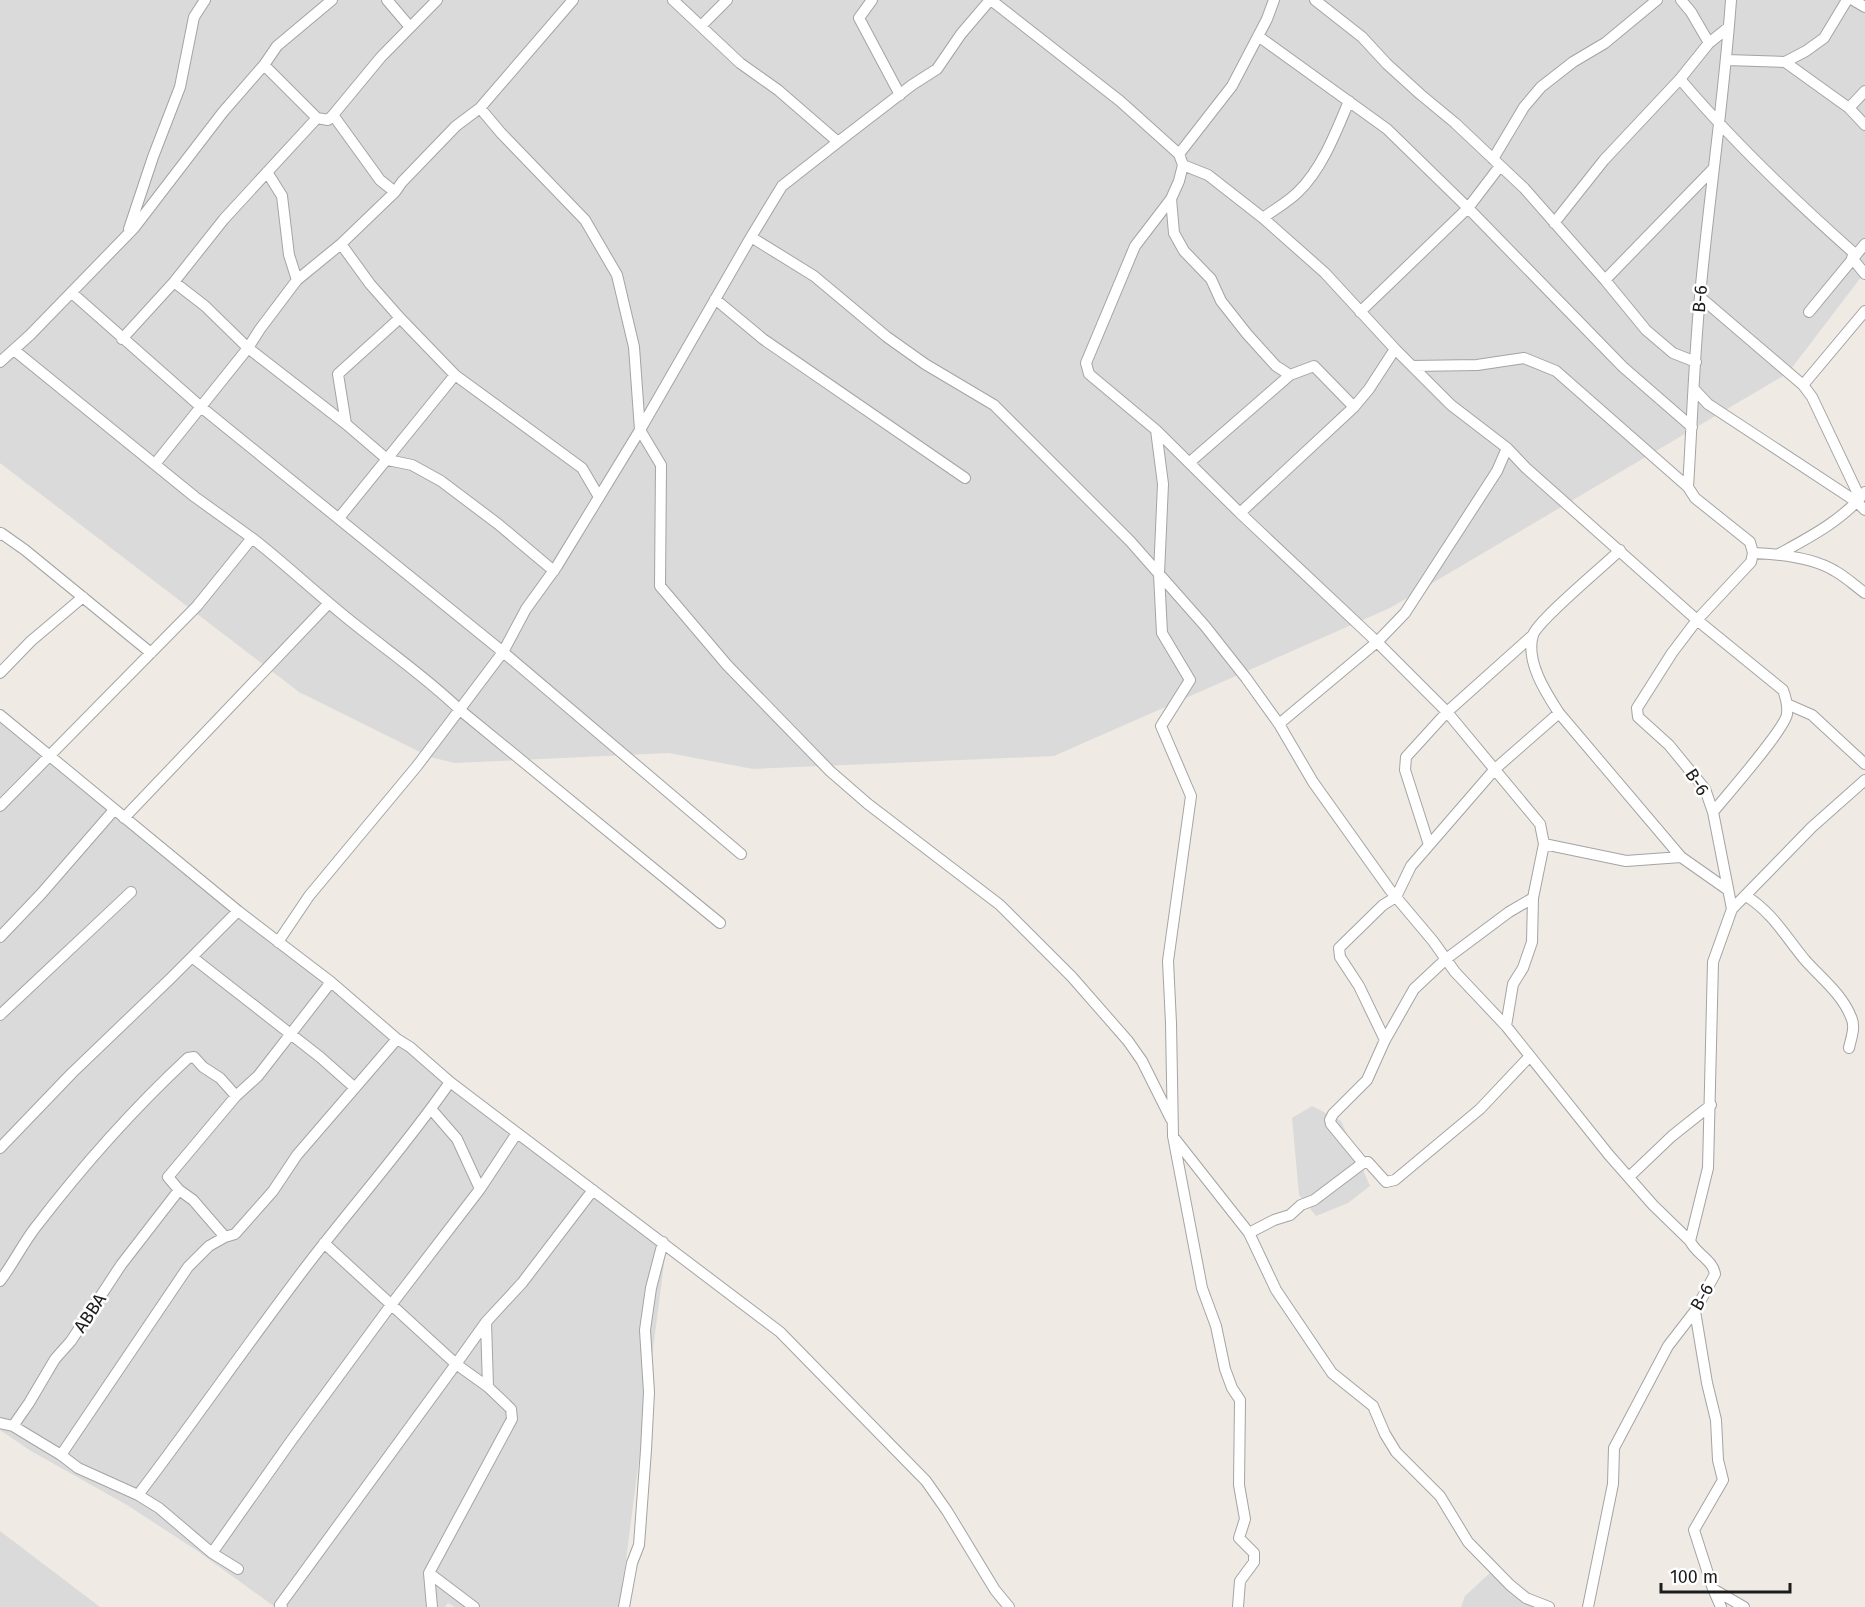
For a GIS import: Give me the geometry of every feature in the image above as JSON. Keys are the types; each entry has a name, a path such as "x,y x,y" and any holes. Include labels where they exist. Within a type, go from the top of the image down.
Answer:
{"street":[{"path":"127,236 153,157 180,87 194,17 205,0"},
{"path":"0,362 127,236 223,111 264,65 277,46 332,0"},
{"path":"387,0 410,27"},
{"path":"264,65 317,118 328,120 381,57 437,0"},
{"path":"155,464 248,348 297,280 340,244 395,192 456,126 480,108 573,0"},
{"path":"673,0 740,63 778,90 838,142"},
{"path":"701,26 728,0"},
{"path":"872,0 859,18 900,95"},
{"path":"278,942 309,896 417,766 503,652 526,609 554,571 640,430 782,186 937,69 961,34 991,0 1120,102 1181,160 1208,175 1263,218 1325,273 1395,349 1451,405 1507,448 1526,468 1697,620 1783,690 1787,704 1787,716 1760,755 1713,812"},
{"path":"1274,0 1232,86 1181,160 1179,181 1171,199 1135,246 1086,363 1089,374 1190,462 1447,712 1540,824 1545,844 1533,898 1532,942 1523,968 1513,984 1506,1026"},
{"path":"1315,0 1362,37 1420,94 1455,123 1524,188 1605,280 1621,302 1660,343 1673,353 1696,362"},
{"path":"1360,312 1468,208 1497,163 1524,107 1541,87 1573,62 1605,43 1657,0"},
{"path":"1681,0 1709,43"},
{"name":"B-6","path":"1688,488 1700,297 1727,60 1731,0"},
{"path":"1727,60 1785,62 1824,38 1847,0"},
{"path":"1854,0 1865,7"},
{"path":"1554,223 1604,160 1680,79 1709,43 1729,27"},
{"path":"1258,36 1387,129 1468,208 1623,367 1692,427"},
{"path":"1785,62 1849,108 1865,125"},
{"path":"1680,79 1720,127 1853,256 1865,274"},
{"path":"1849,108 1865,91"},
{"path":"1263,218 1297,193 1309,179 1335,133 1349,101"},
{"path":"480,108 585,220 617,275 634,347 640,430 661,465 660,586 727,665 830,771 868,804 1000,905 1071,977 1142,1060 1173,1124"},
{"path":"333,115 380,180 395,192"},
{"path":"122,339 174,282 224,219 317,118"},
{"path":"1605,280 1713,169"},
{"path":"267,172 282,196 289,255 297,280"},
{"path":"1171,199 1174,233 1184,251 1210,279 1221,301 1247,334 1276,366 1290,375"},
{"path":"751,237 814,276 887,337 925,364 994,405 1160,574 1246,678 1279,724 1312,782 1396,897 1446,960 1506,1026 1570,1107 1653,1205 1690,1241"},
{"path":"340,244 370,284 455,375 582,468 599,497"},
{"path":"1809,312 1865,244"},
{"path":"174,282 205,306 248,348 346,424 388,460 412,465 441,481 498,524 554,571"},
{"path":"72,293 201,407 503,652 741,854"},
{"path":"1700,297 1803,385 1812,397 1862,501"},
{"path":"715,299 763,339 965,478"},
{"path":"1803,385 1865,311"},
{"path":"346,424 338,374 400,318"},
{"path":"1240,513 1354,407 1369,389 1395,349"},
{"path":"14,350 195,497 280,560 720,923"},
{"path":"1412,366 1477,365 1524,358 1556,371 1688,488 1695,498 1750,542 1753,553 1779,554 1835,570 1865,594"},
{"path":"1190,462 1290,375 1314,366 1354,407"},
{"path":"339,518 455,375"},
{"path":"1694,389 1708,404 1862,501"},
{"path":"1156,430 1163,484 1160,574 1162,633 1190,680 1161,726 1191,796 1167,961 1171,1023 1173,1136 1202,1288 1216,1326 1225,1369 1232,1388 1240,1400 1239,1485 1245,1519 1239,1538 1254,1553 1254,1562 1240,1581 1238,1607"},
{"path":"1279,724 1377,642 1411,604 1497,471 1507,448"},
{"path":"1779,554 1821,531 1862,501"},
{"path":"0,534 83,597 151,653"},
{"path":"0,806 197,606 252,538"},
{"path":"1429,845 1405,770 1406,757 1447,712 1533,635 1545,619 1620,550"},
{"name":"B-6","path":"1732,909 1713,812 1705,789 1669,745 1638,717 1637,708 1672,653 1697,620 1751,562 1753,553"},
{"path":"0,673 31,640 83,597"},
{"path":"124,818 330,603"},
{"path":"1533,635 1533,654 1539,679 1559,713 1681,857 1728,890"},
{"path":"1787,704 1812,715 1865,764"},
{"path":"1385,1040 1359,986 1338,951 1383,905 1396,897 1412,866 1495,769 1559,713"},
{"path":"0,714 237,911 331,982 450,1082 780,1332 926,1481 995,1590 1009,1607"},
{"path":"1690,1241 1708,1168 1713,962 1732,909 1812,827 1865,780"},
{"path":"0,938 114,810"},
{"path":"1545,844 1626,861 1681,857"},
{"path":"0,1016 131,892"},
{"path":"1746,896 1778,923 1790,942 1842,1000 1852,1018 1854,1027 1849,1048"},
{"path":"1364,1163 1330,1120 1367,1080 1385,1040 1414,989 1446,960 1509,912 1533,898"},
{"path":"0,1148 72,1073 237,911"},
{"path":"192,957 320,1057 355,1088"},
{"path":"225,1237 193,1200 179,1190 168,1177 236,1096 258,1076 331,982"},
{"path":"61,1455 188,1268 209,1246 235,1234 273,1191 297,1155 397,1039"},
{"path":"1249,1233 1274,1220 1290,1215 1301,1205 1314,1200 1364,1163 1368,1162 1386,1182 1395,1180 1479,1109 1530,1056"},
{"path":"0,1281 34,1230 97,1153 161,1083 188,1058 194,1057 203,1067 220,1078 236,1096"},
{"path":"138,1495 198,1416 249,1341 450,1082"},
{"path":"1629,1177 1672,1136 1711,1105"},
{"path":"431,1109 457,1139 480,1189"},
{"path":"212,1553 391,1305 480,1189 517,1133"},
{"path":"1173,1136 1249,1233 1276,1290 1332,1373 1373,1406 1396,1452 1440,1496 1468,1542 1510,1586 1526,1598 1549,1607"},
{"name":"ABBA","path":"13,1426 55,1359 71,1341 121,1265 179,1190"},
{"path":"282,1607 280,1605 486,1322 522,1283 592,1190"},
{"name":"B-6","path":"1588,1607 1613,1484 1614,1448 1668,1346 1695,1311 1715,1274 1714,1267 1693,1247 1690,1241"},
{"path":"624,1607 632,1563 639,1545 649,1392 645,1330 653,1279 663,1242"},
{"path":"324,1243 456,1364 488,1387 511,1409 512,1419 429,1573 432,1607"},
{"path":"1695,1311 1707,1383 1716,1420 1718,1460 1723,1480 1694,1530 1721,1607"},
{"path":"486,1322 488,1387"},
{"path":"0,1423 13,1426 78,1468 138,1495 159,1508 212,1553 238,1569"},
{"path":"429,1573 474,1607"},
{"path":"1713,1589 1744,1607"}],"shaded area":[{"path":"0,0 1865,0 1865,272 1788,373 1390,608 1054,756 753,769 669,753 455,763 430,757 299,692 0,463"},
{"path":"0,711 666,1248 620,1607 455,1607 448,1603 445,1607 275,1607 196,1550 127,1505 31,1451 0,1430"},
{"path":"1312,1106 1341,1121 1370,1186 1348,1203 1316,1216 1299,1195 1292,1118"},
{"path":"0,1531 100,1607 0,1607"},
{"path":"1490,1573 1545,1607 1461,1607 1465,1596"}]}
